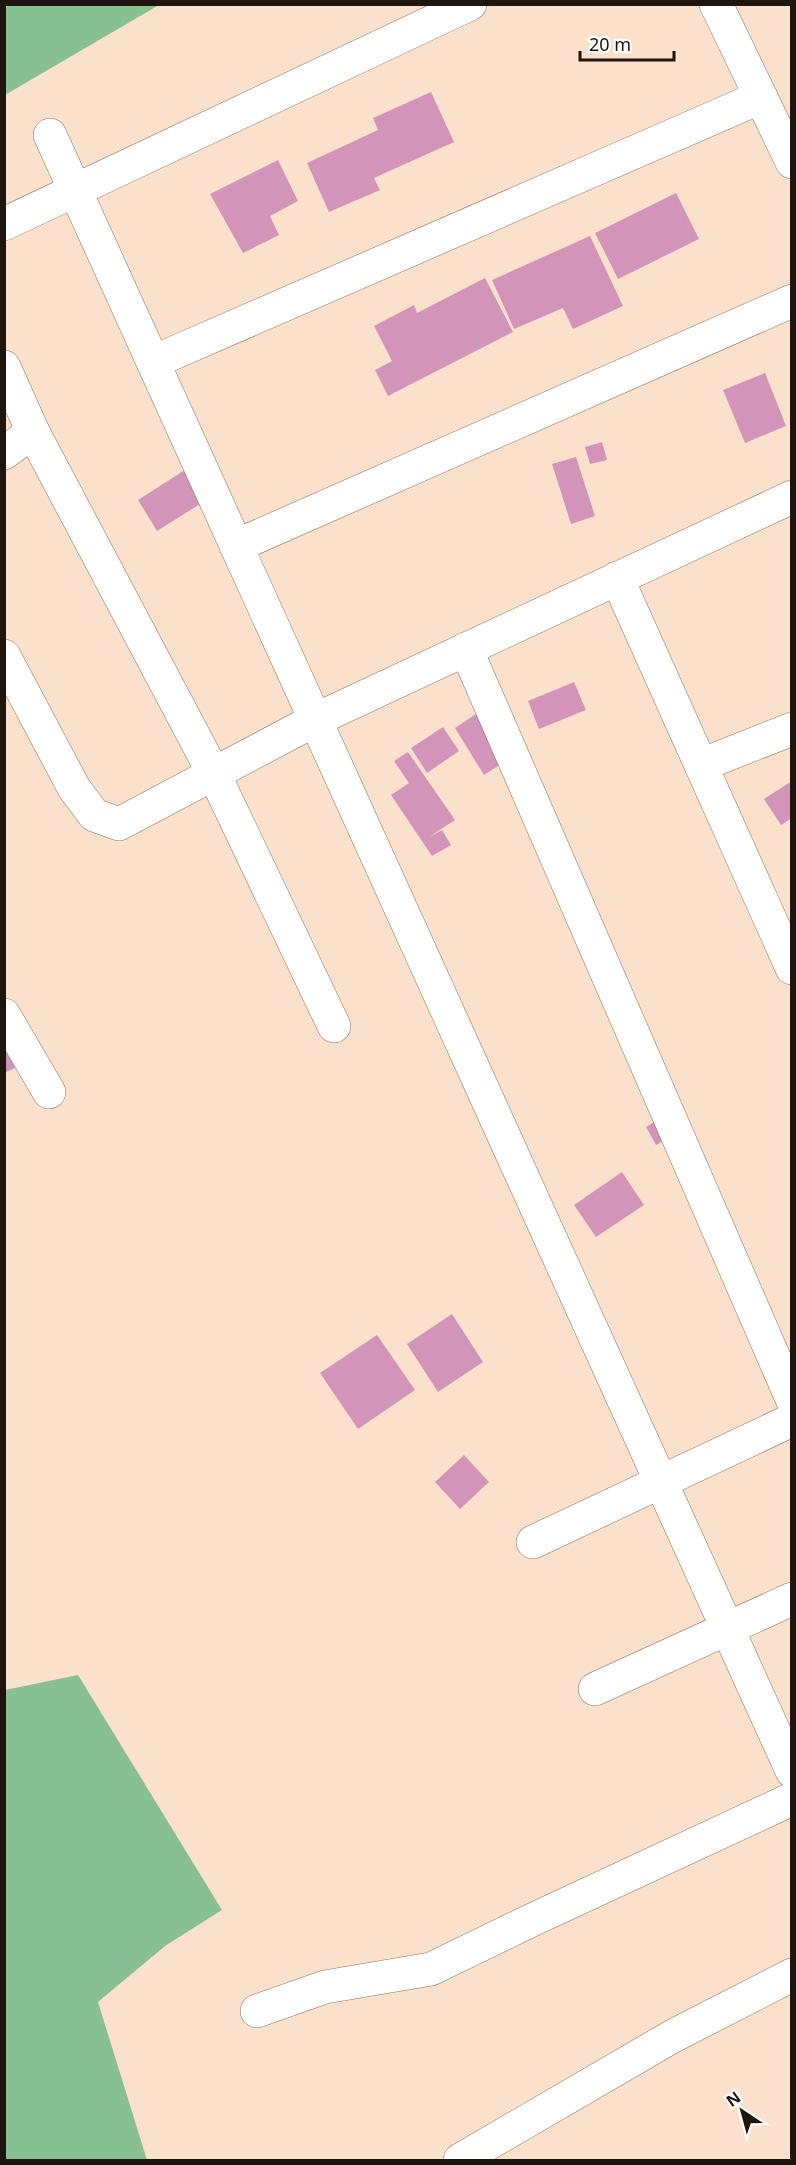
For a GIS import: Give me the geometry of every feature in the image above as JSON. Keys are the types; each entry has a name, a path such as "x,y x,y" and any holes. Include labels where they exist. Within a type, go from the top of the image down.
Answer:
{"street":[{"path":"4,224 470,4"},
{"path":"716,4 792,162"},
{"path":"153,362 760,97"},
{"path":"50,135 792,1771"},
{"path":"236,546 792,301"},
{"path":"4,366 33,432 214,774 334,1026"},
{"path":"4,453 33,432"},
{"path":"4,656 74,788 94,814 119,824 315,720 792,496"},
{"path":"617,578 792,968"},
{"path":"466,649 792,1399"},
{"path":"700,765 792,729"},
{"path":"4,1015 49,1092"},
{"path":"533,1542 792,1420"},
{"path":"595,1689 792,1599"},
{"path":"257,2011 325,1987 431,1969 792,1799"},
{"path":"460,2160 673,2036 792,1975"}],"green space":[{"path":"5,4 159,4 159,5 5,95"},
{"path":"78,1675 222,1910 165,1946 98,2002 147,2160 5,2160 5,1690"}],"building":[{"path":"431,92 454,142 374,178 380,190 329,212 307,163 378,130 373,118"},
{"path":"278,160 298,201 270,216 279,235 243,253 210,194"},
{"path":"676,193 699,239 618,279 595,233"},
{"path":"590,236 623,306 573,329 563,308 514,329 492,280"},
{"path":"485,278 513,332 388,396 375,370 392,361 374,326 414,305 417,313"},
{"path":"765,373 786,426 745,443 723,390"},
{"path":"602,442 607,460 590,464 585,447"},
{"path":"576,457 595,516 571,524 552,464"},
{"path":"188,468 208,499 157,531 138,500"},
{"path":"574,682 586,710 539,729 528,701"},
{"path":"485,708 515,755 484,775 455,728"},
{"path":"443,727 459,751 427,773 411,748"},
{"path":"408,752 455,820 429,837 442,830 451,845 432,856 391,795 409,783 394,761"},
{"path":"792,781 792,818 781,825 764,799"},
{"path":"6,1050 15,1068 4,1073 4,1051"},
{"path":"661,1118 671,1136 656,1145 646,1127"},
{"path":"622,1172 644,1205 596,1237 574,1205"},
{"path":"452,1314 483,1362 438,1392 407,1344"},
{"path":"377,1335 415,1390 358,1429 320,1373"},
{"path":"464,1455 489,1482 460,1509 435,1482"}]}
